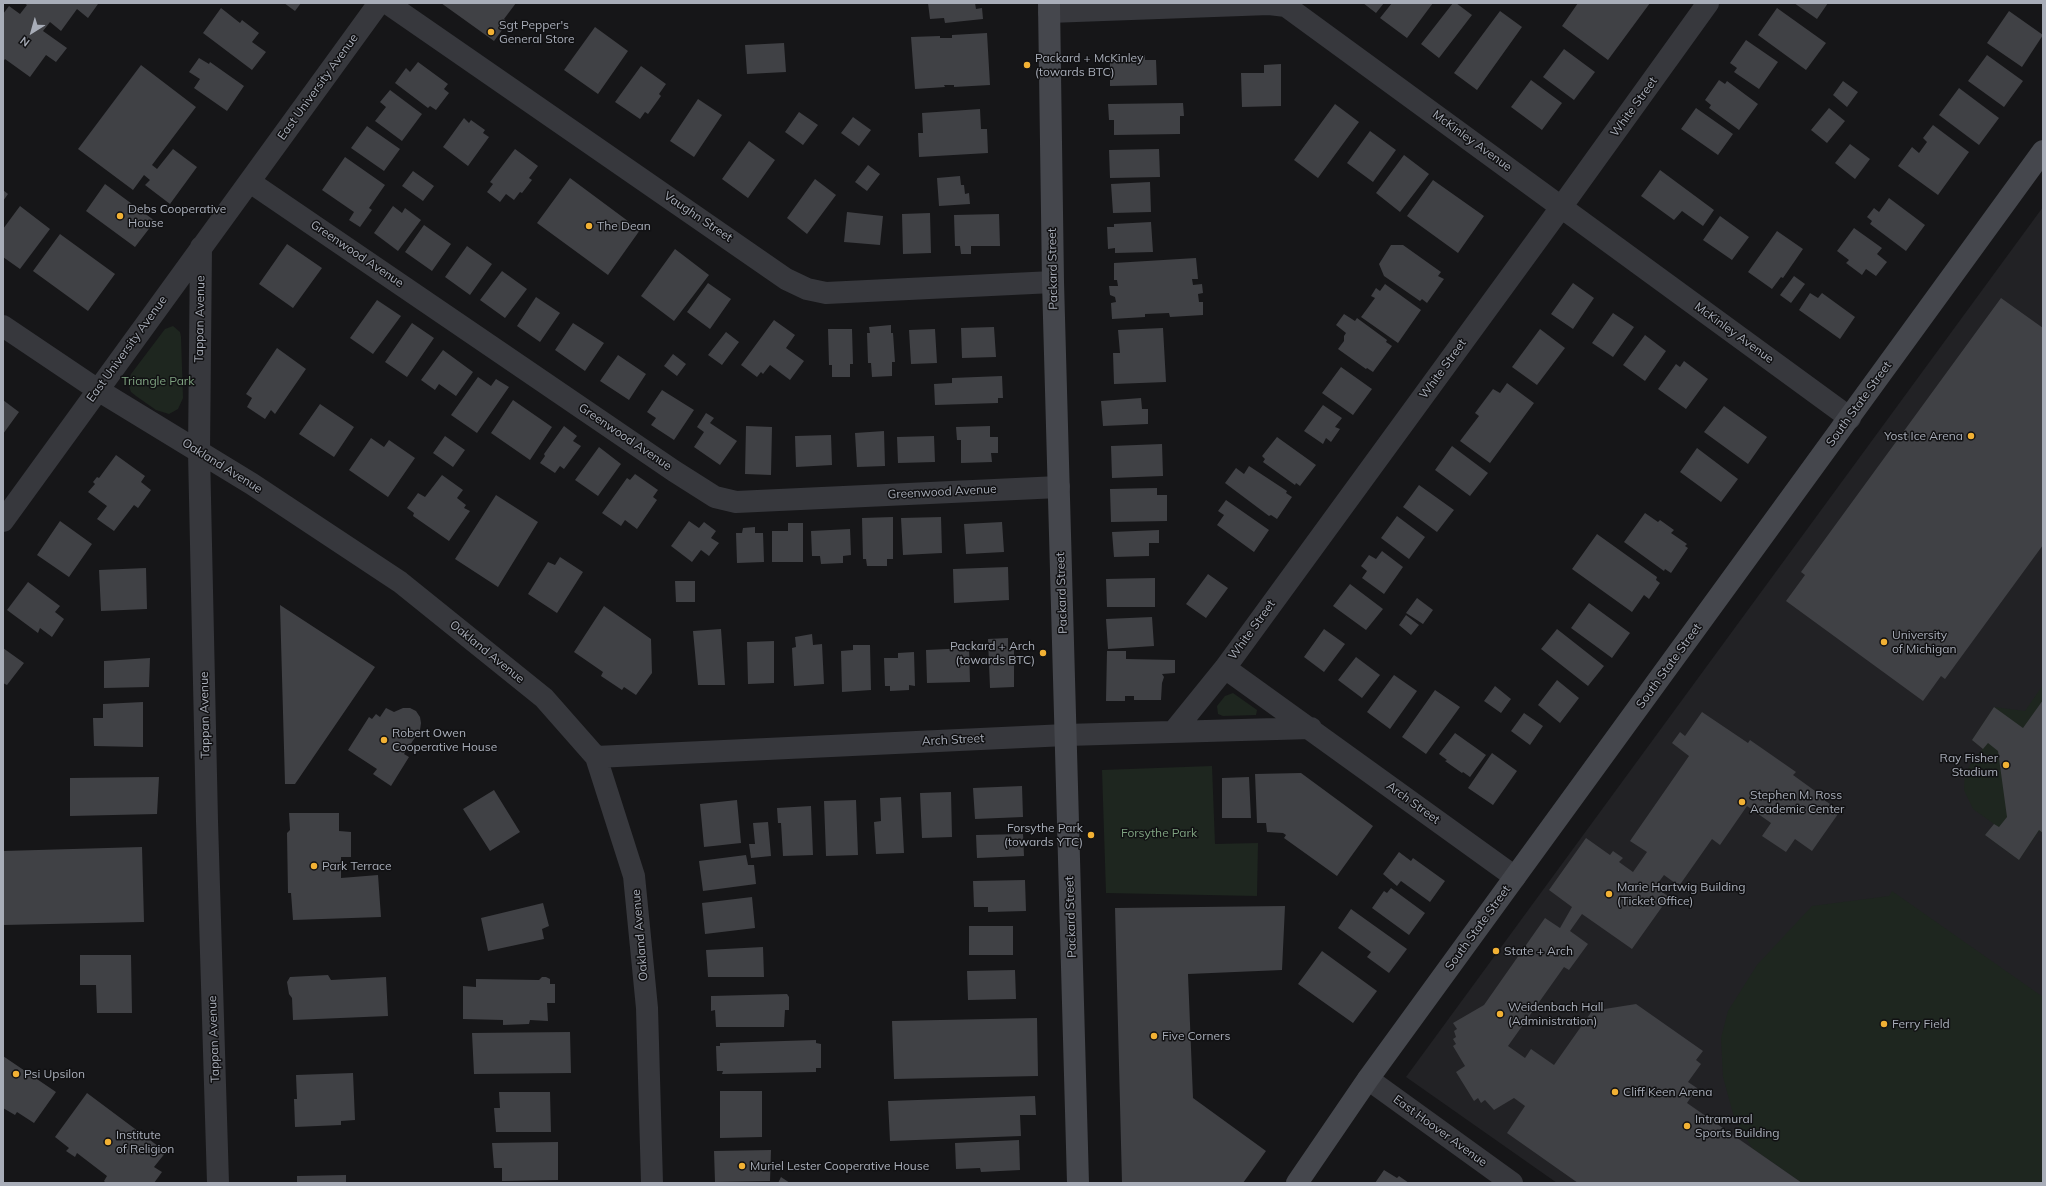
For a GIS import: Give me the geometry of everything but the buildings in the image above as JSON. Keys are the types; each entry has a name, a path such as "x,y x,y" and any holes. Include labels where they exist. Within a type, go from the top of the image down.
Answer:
{"main road":[{"name":"Packard Street","path":"1049,8 1053,282 1078,1183"},
{"name":"South State Street","path":"1297,1183 1368,1080 2043,151"}],"street":[{"name":"East University Avenue","path":"3,520 379,3"},
{"name":"Vaughn Street","path":"386,3 786,279 807,289 826,293 1053,282"},
{"name":"White Street","path":"1174,731 1225,668 1708,3"},
{"name":"McKinley Avenue","path":"1049,8 1269,4 1286,6 1562,206 1850,418"},
{"name":"Greenwood Avenue","path":"250,182 674,471 715,497 736,502 1059,487"},
{"name":"Tappan Avenue","path":"201,247 199,452 207,829 218,1183"},
{"name":"Oakland Avenue","path":"3,326 98,390 252,484 400,582 544,698 596,757 634,876 647,1008 652,1183"},
{"name":"Arch Street","path":"1225,668 1311,728 1515,877"},
{"name":"Arch Street","path":"596,757 1066,735 1311,728"},
{"name":"East Hoover Avenue","path":"1368,1080 1512,1183"}],"shaded area":[{"name":"University of Michigan","path":"2043,207 2043,1183 1557,1183 1406,1077"}],"green space":[{"name":"Triangle Park","path":"173,326 180,332 181,337 183,398 178,409 169,414 156,410 136,396 131,392 128,383 131,374 165,329"},
{"name":"Ray Fisher Stadium","path":"2043,685 2043,833 2039,831 2019,860 1985,835 1994,824 1973,809 1964,790 1965,773 1975,757 1983,749 1972,740 1994,707 2025,711"},
{"path":"1233,693 1257,710 1256,715 1223,716 1218,714 1217,706 1225,696"},
{"name":"Forsythe Park","path":"1212,766 1215,844 1258,843 1257,896 1106,893 1102,770"},
{"name":"Ferry Field","path":"1892,891 2043,997 2043,1183 1802,1183 1752,1148 1734,1117 1723,1077 1721,1038 1728,1011 1757,965 1812,906 1889,896"}],"place":[{"name":"Sgt Pepper's General Store","path":"491,32"},
{"name":"Packard + McKinley (towards BTC)","path":"1027,65"},
{"name":"Debs Cooperative House","path":"120,216"},
{"name":"The Dean","path":"589,226"},
{"name":"Yost Ice Arena","path":"1971,436"},
{"name":"University of Michigan","path":"1884,642"},
{"name":"Packard + Arch (towards BTC)","path":"1043,653"},
{"name":"Robert Owen Cooperative House","path":"384,740"},
{"name":"Ray Fisher Stadium","path":"2006,765"},
{"name":"Stephen M. Ross Academic Center","path":"1742,802"},
{"name":"Forsythe Park (towards YTC)","path":"1091,835"},
{"name":"Park Terrace","path":"314,866"},
{"name":"Marie Hartwig Building (Ticket Office)","path":"1609,894"},
{"name":"State + Arch","path":"1496,951"},
{"name":"Weidenbach Hall (Administration)","path":"1500,1014"},
{"name":"Ferry Field","path":"1884,1024"},
{"name":"Five Corners","path":"1154,1036"},
{"name":"Psi Upsilon","path":"16,1074"},
{"name":"Cliff Keen Arena","path":"1615,1092"},
{"name":"Intramural Sports Building","path":"1687,1126"},
{"name":"Institute of Religion","path":"108,1142"},
{"name":"Muriel Lester Cooperative House","path":"742,1166"}]}
